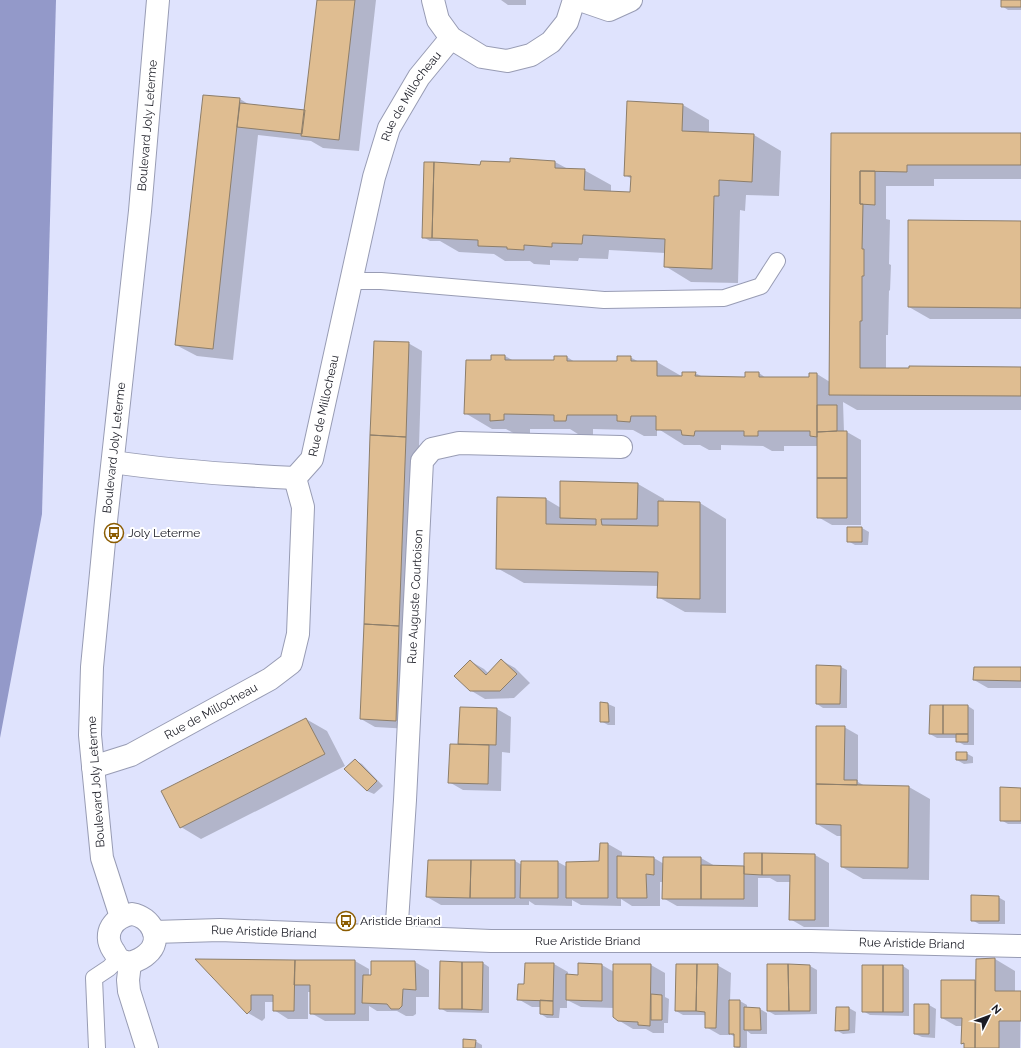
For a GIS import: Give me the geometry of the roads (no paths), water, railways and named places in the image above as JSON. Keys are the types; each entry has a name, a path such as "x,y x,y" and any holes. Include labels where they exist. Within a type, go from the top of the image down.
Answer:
{"street":[{"name":"Boulevard Joly Leterme","path":"121,917 102,858 90,734 92,667 138,227 158,0"},
{"path":"432,0 438,20 451,38 482,57 507,61 530,55 552,42 567,22 574,0"},
{"path":"580,0 609,10 631,0"},
{"name":"Rue de Millocheau","path":"93,767 131,756 270,679 291,663 298,634 302,507 295,478 312,459 374,177 389,128 419,77 451,38"},
{"name":"Rue Auguste Courtoison","path":"396,938 406,800 422,461 432,449 459,443 621,446"},
{"path":"113,462 212,472 295,478"},
{"path":"124,961 138,960 148,954 152,947 154,932 151,925 140,915 132,914 121,917 113,924 109,931 110,945 124,961 129,991 147,1048"},
{"name":"Rue Aristide Briand","path":"154,932 220,930 491,941 811,941 1021,946"}],"lane":[{"path":"352,281 389,281 604,300 724,298 761,286 777,261"},
{"path":"97,1048 94,978 109,968 124,961"}],"water":[{"path":"0,0 56,0 42,514 0,738"}],"place":[{"name":"Joly Leterme","path":"114,533"},
{"name":"Aristide Briand","path":"346,921"}]}
